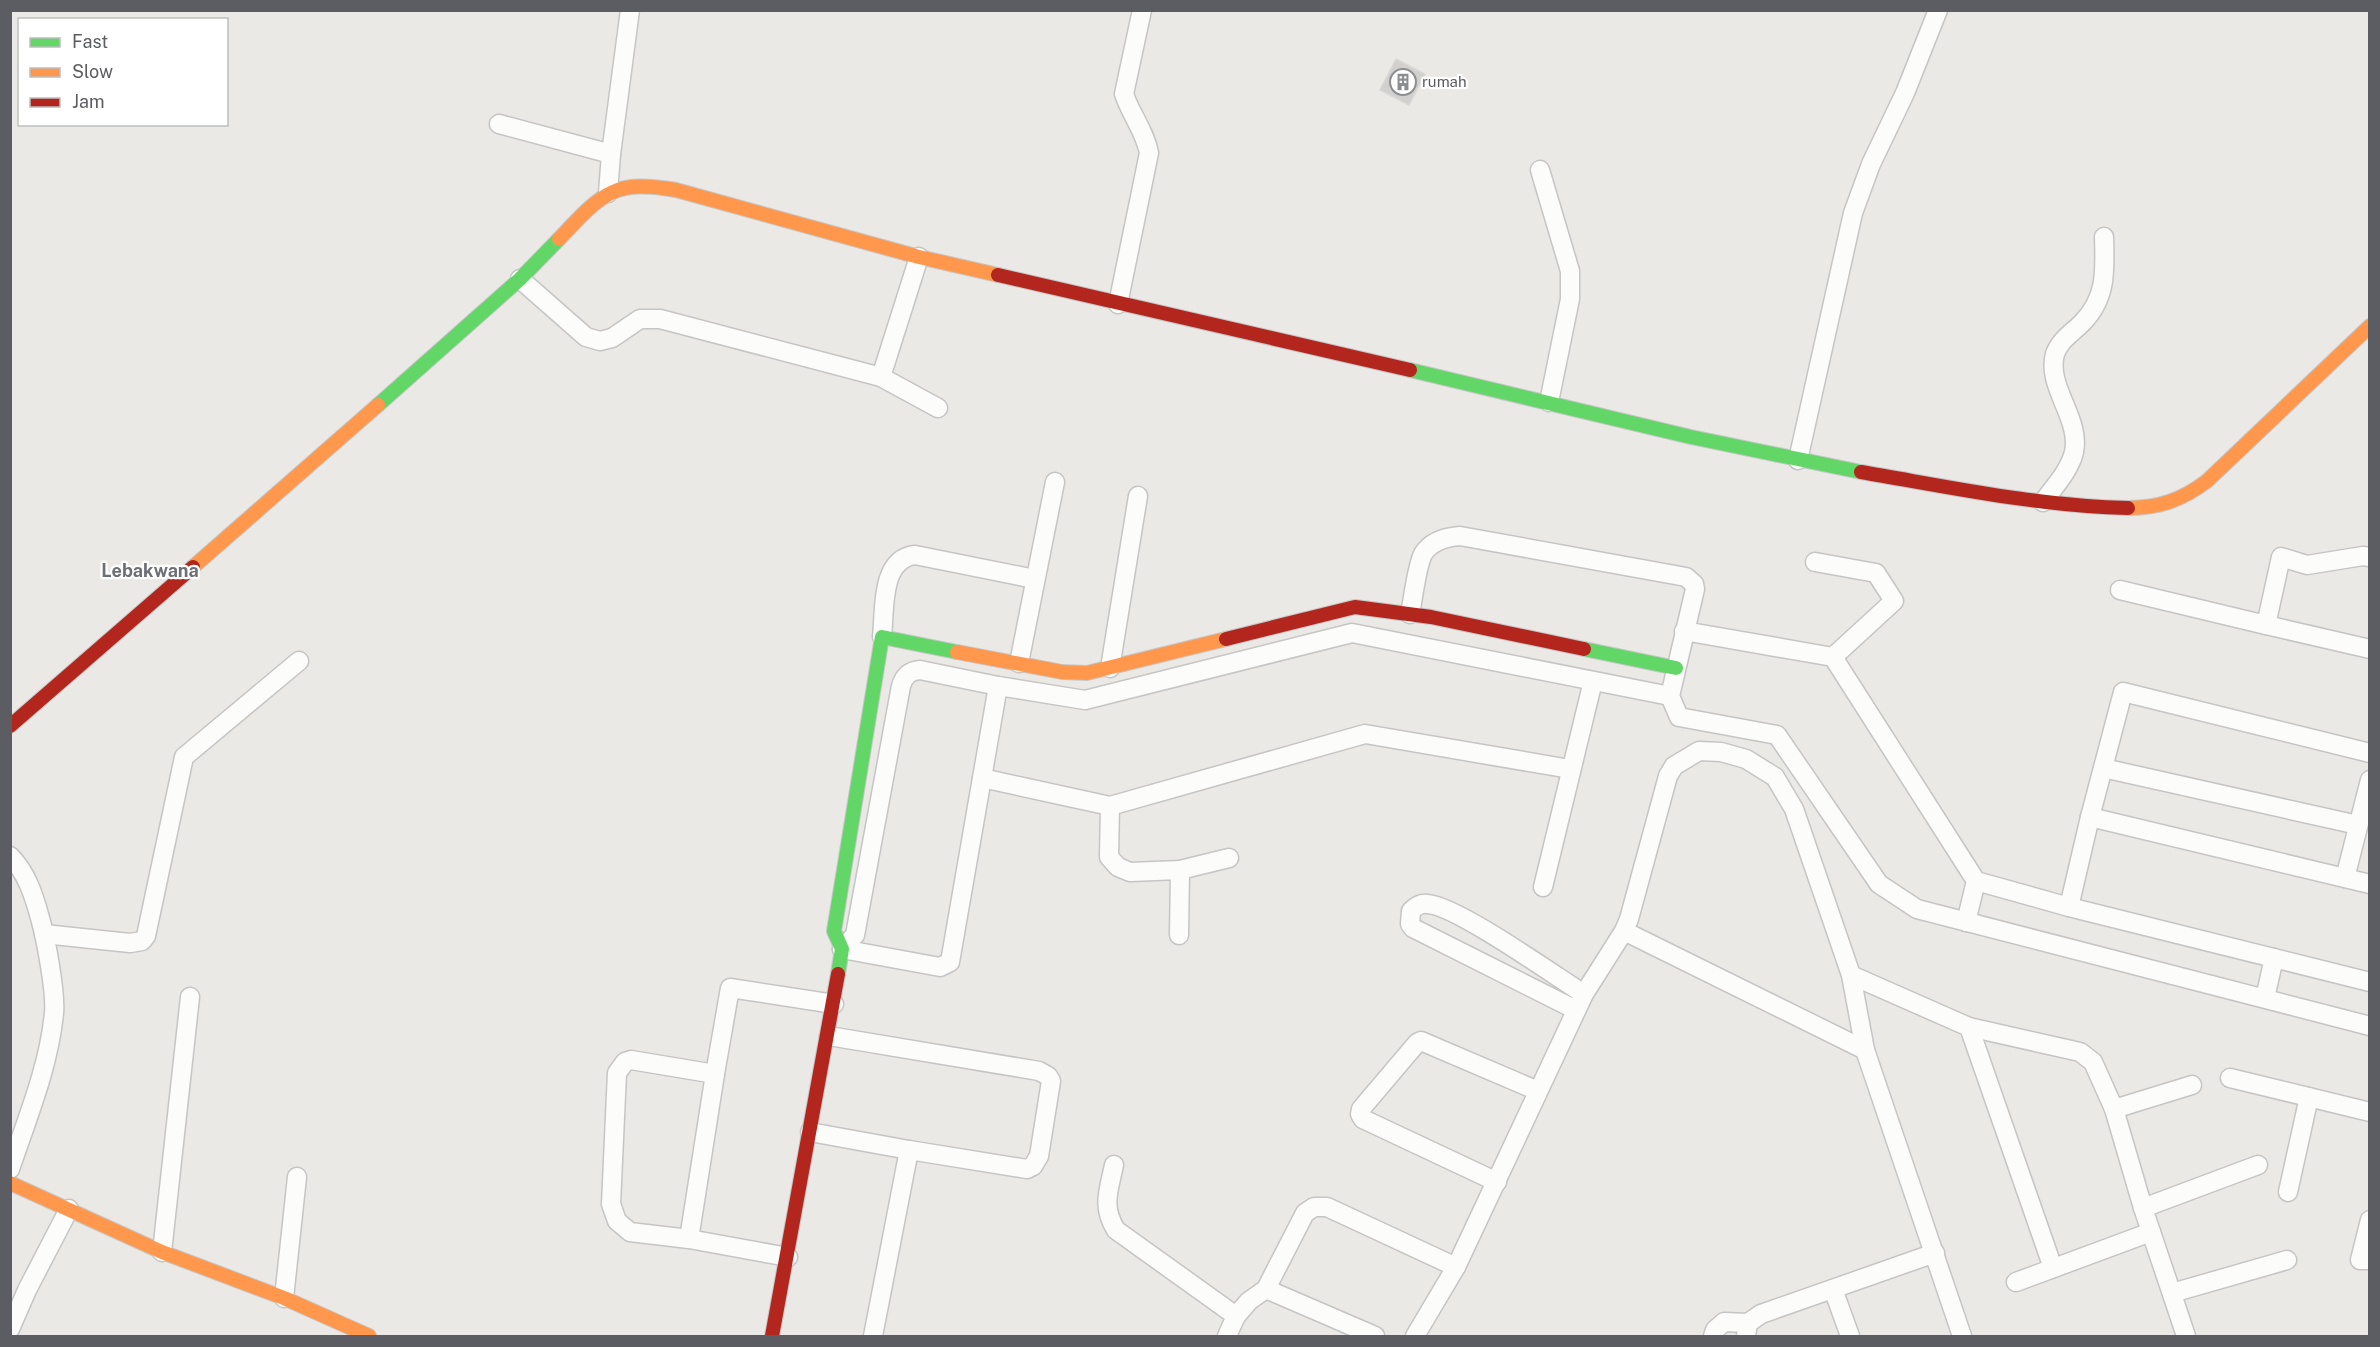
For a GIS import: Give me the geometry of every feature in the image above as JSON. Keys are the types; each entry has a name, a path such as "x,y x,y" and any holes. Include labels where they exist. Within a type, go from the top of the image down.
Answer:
{"street":[{"path":"608,193 630,10"},
{"path":"1118,304 1149,153 1146,139 1128,108 1124,94 1142,10"},
{"path":"1798,460 1853,213 1871,164 1905,93 1938,10"},
{"path":"499,124 611,154"},
{"path":"1540,170 1570,271 1570,298 1549,402"},
{"path":"10,726 520,279 574,223 608,193 622,187 647,185 676,190 919,257 1549,402 1691,437 1798,460 2043,502 2094,507 2148,508 2187,496 2208,481 2370,326"},
{"path":"2043,502 2067,469 2074,452 2075,434 2054,371 2055,356 2059,344 2083,322 2095,306 2105,280 2104,237"},
{"path":"881,377 919,257"},
{"path":"520,279 586,337 600,341 612,338 640,319 660,319 881,377 938,408"},
{"path":"1019,663 1055,482"},
{"path":"1110,668 1138,496"},
{"path":"1410,614 1423,554 1440,540 1460,536 1686,577 1694,584 1695,589 1670,696 1679,717 1777,735 1879,884 1917,909 2370,1026"},
{"path":"772,1336 834,1004 842,949 834,931 882,637 889,577 895,564 908,556 915,555 1035,579"},
{"path":"2266,625 2281,557 2307,565 2363,555 2370,557"},
{"path":"1815,562 1876,573 1894,601 1833,657"},
{"path":"2120,590 2370,649"},
{"path":"882,637 1062,672 1087,673 1355,607 1431,617 1676,668"},
{"path":"1425,647 1431,617"},
{"path":"1684,631 1833,657 1976,881 2069,907 2370,982"},
{"path":"842,949 855,934 903,679 913,671 920,670 1085,700 1352,633 1670,696"},
{"path":"45,934 130,943 142,941 146,936 184,757 299,661"},
{"path":"1058,696 1062,672"},
{"path":"1543,887 1593,681"},
{"path":"842,949 940,967 950,962 998,686"},
{"path":"2069,907 2123,692 2370,753"},
{"path":"982,778 1110,806 1365,734 1570,769"},
{"path":"1415,1336 1456,1268 1580,1002 1624,931 1668,776 1674,766 1699,752 1722,752 1746,759 1775,777 1794,809 1851,975 1865,1050 1962,1336"},
{"path":"2103,768 2358,825"},
{"path":"2344,878 2370,780"},
{"path":"1110,806 1108,857 1118,867 1130,872 1180,870 1229,858"},
{"path":"2090,817 2370,884"},
{"path":"10,856 18,864 33,893 45,934 54,1011 50,1038 37,1086 10,1169"},
{"path":"1179,935 1180,870"},
{"path":"1966,922 1976,881"},
{"path":"1425,903 1436,905 1460,916 1494,937 1580,1002 1480,962 1413,928 1410,924 1411,911 1416,906 1425,903"},
{"path":"1624,931 1865,1050"},
{"path":"1480,962 1494,937"},
{"path":"2265,998 2274,958"},
{"path":"1851,975 1969,1028 2080,1052 2093,1062 2114,1109 2143,1209 2187,1336"},
{"path":"689,1239 730,988 834,1004"},
{"path":"162,1252 190,997"},
{"path":"1969,1028 2053,1269"},
{"path":"810,1132 1027,1170 1033,1166 1039,1156 1051,1081 1048,1076 1039,1071 829,1036"},
{"path":"1497,1182 1363,1119 1360,1114 1361,1109 1421,1041 1538,1091"},
{"path":"715,1074 631,1060 625,1062 616,1073 611,1204 613,1213 623,1228 630,1232 689,1239 788,1257"},
{"path":"2230,1078 2370,1112"},
{"path":"2114,1109 2192,1085"},
{"path":"2288,1192 2309,1097"},
{"path":"873,1336 909,1150"},
{"path":"1114,1165 1106,1206 1108,1218 1116,1230 1236,1316"},
{"path":"2143,1209 2258,1165"},
{"path":"284,1298 297,1177"},
{"path":"10,1183 162,1252 284,1298 369,1336"},
{"path":"1227,1336 1236,1316 1249,1301 1266,1289 1305,1213 1314,1207 1327,1207 1456,1268"},
{"path":"10,1329 27,1290 69,1209"},
{"path":"2370,1220 2360,1260 2370,1260"},
{"path":"2016,1282 2151,1232"},
{"path":"1713,1336 1715,1330 1724,1323 1747,1330 1761,1314 1935,1253"},
{"path":"2172,1293 2287,1260"},
{"path":"1266,1289 1375,1336"},
{"path":"1833,1289 1850,1336"}],"building":[{"name":"rumah","path":"1396,59 1425,74 1409,105 1380,90"}],"traffic: fast":[{"path":"378,405 520,279 559,239"},
{"path":"1410,370 1691,437 1861,472"},
{"path":"838,974 842,949 834,931 882,637 957,652"},
{"path":"1584,649 1676,668"}],"traffic: slow":[{"path":"559,239 586,211 610,194 622,189 654,187 676,190 919,257 998,275"},
{"path":"2128,508 2170,502 2207,481 2370,326"},
{"path":"193,567 378,405"},
{"path":"957,652 1062,672 1087,673 1226,639"},
{"path":"10,1183 162,1252 284,1298 369,1336"}],"traffic: jam":[{"path":"998,275 1410,370"},
{"path":"1861,472 2027,500 2128,508"},
{"path":"10,726 193,567"},
{"path":"1226,639 1355,607 1431,617 1584,649"},
{"path":"772,1336 838,974"}],"place":[{"name":"rumah","path":"1403,82"}],"district":[{"name":"Lebakwana","path":"150,571"}]}
